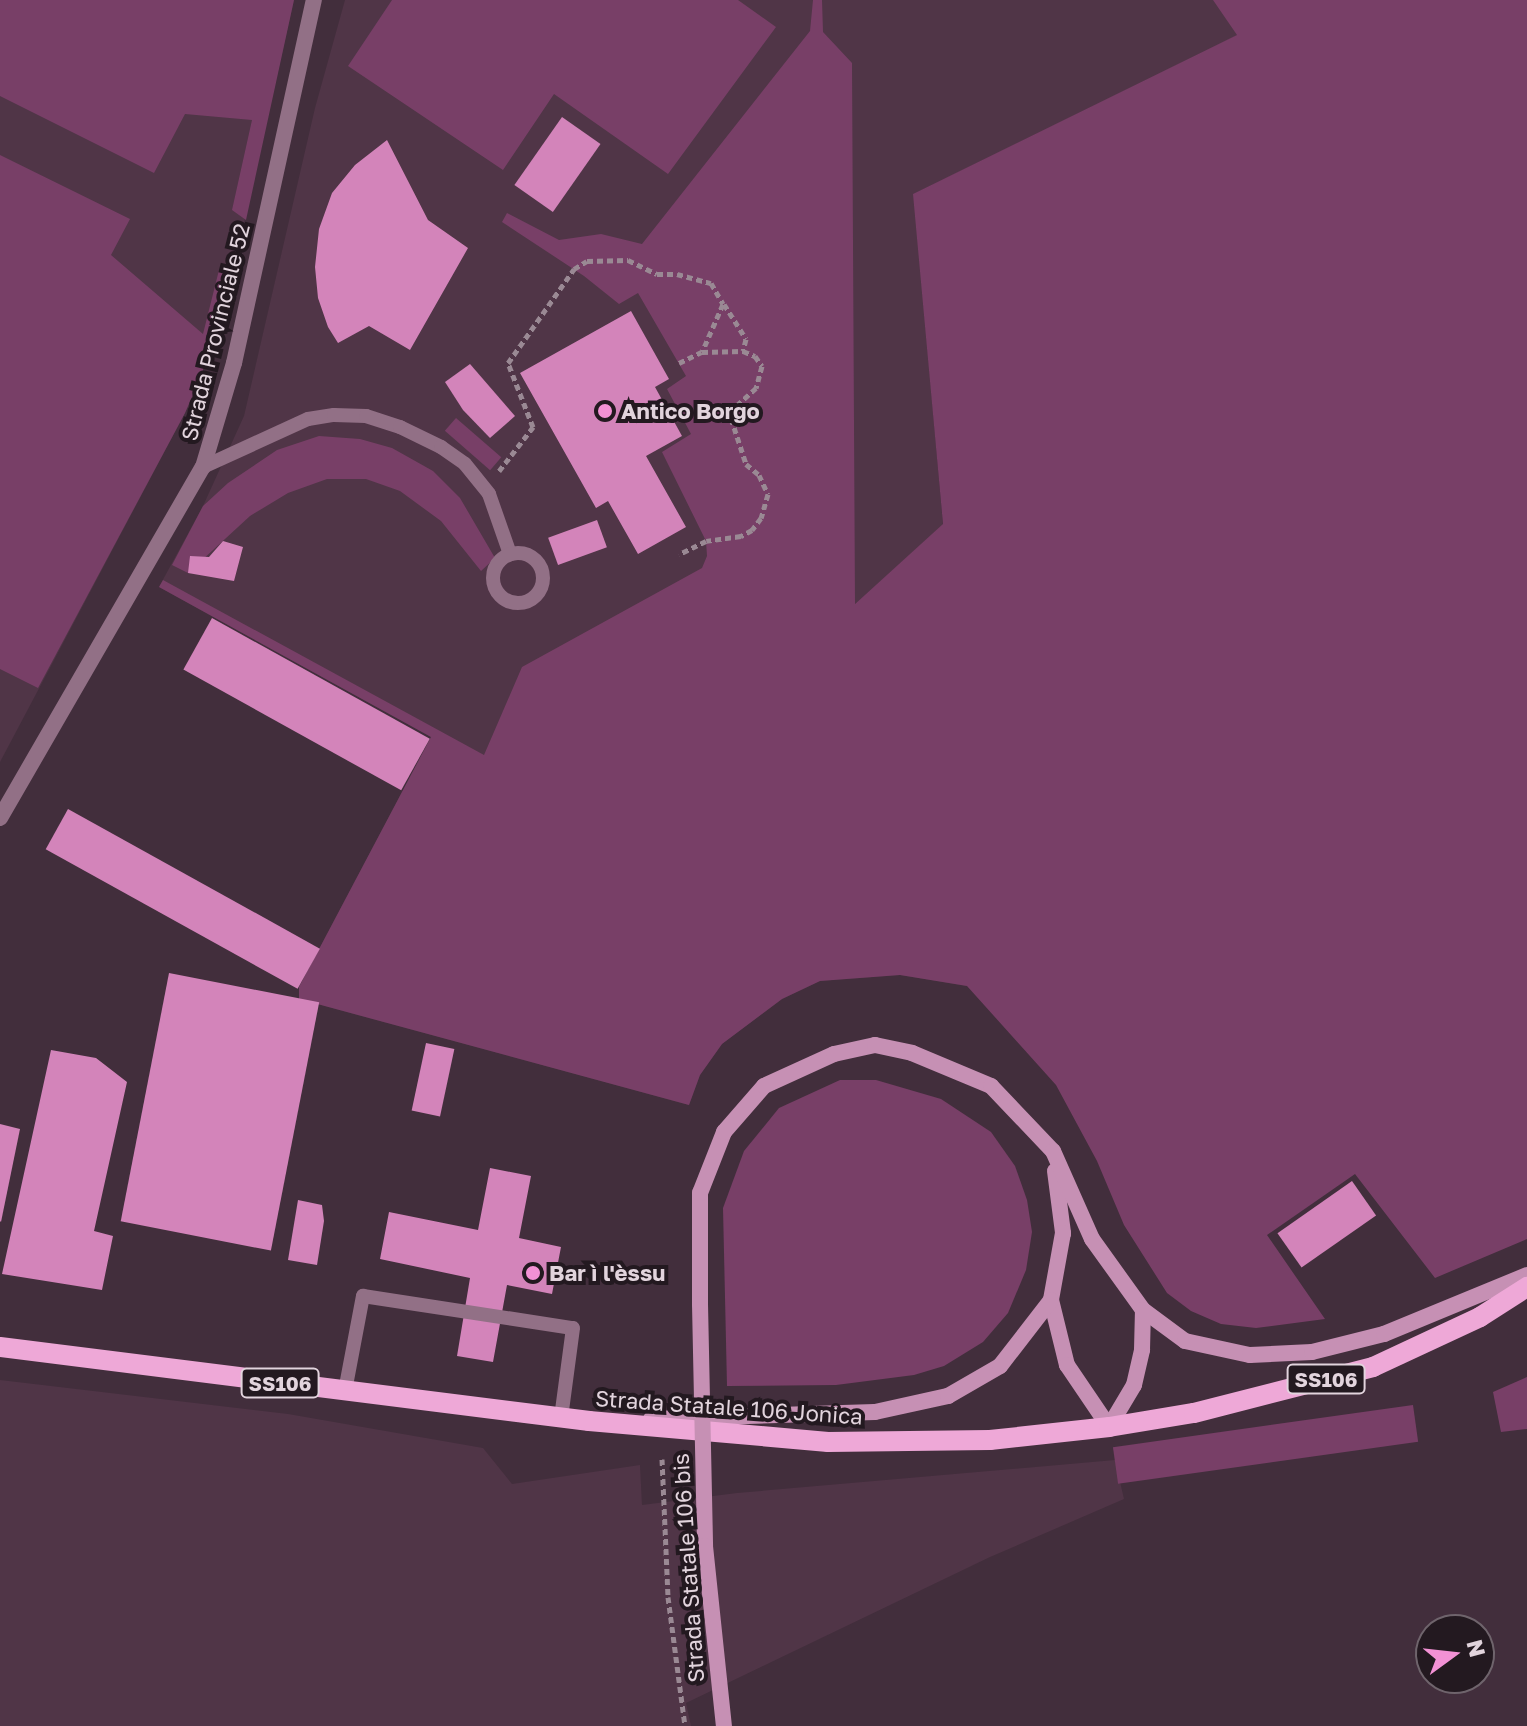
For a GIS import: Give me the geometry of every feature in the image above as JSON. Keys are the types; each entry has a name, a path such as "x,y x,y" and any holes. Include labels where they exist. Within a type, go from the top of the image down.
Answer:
{"main road":[{"name":"Strada Statale 106 bis","path":"724,1726 705,1546 700,1193 724,1132 764,1086 834,1054 875,1045 912,1053 991,1086 1053,1151 1092,1239 1143,1310 1185,1341 1250,1355 1312,1352 1384,1334 1527,1275"},
{"path":"1053,1151 1063,1233 1051,1300 1067,1365 1109,1427 1134,1385 1142,1350 1143,1310"},
{"name":"Strada Statale 106 Jonica","path":"0,1347 589,1421 828,1442 990,1440 1109,1427 1194,1413 1373,1367 1480,1317 1527,1287"},
{"path":"589,1421 875,1412 948,1396 1000,1366 1051,1300"}],"street":[{"name":"Strada Provinciale 52","path":"0,818 203,467 234,363 314,0"}],"lane":[{"path":"203,467 308,419 334,415 366,416 400,427 441,447 465,464 489,494 510,554"},
{"path":"345,1391 363,1296 573,1328 561,1418"}],"path":[{"path":"489,494 497,474 533,427 508,363 574,269 594,259 628,260 657,274 677,274 711,283 746,339 743,351"},
{"path":"702,352 723,304"},
{"path":"679,363 702,352 743,351 755,356 762,366 762,376 756,388 736,406 731,418 746,464 766,486 767,505 752,530 741,536 706,541 679,554"},
{"path":"662,1459 668,1597 685,1726"}],"shaded area":[{"path":"0,0 294,0 231,281 201,376 185,413 0,762"},
{"path":"0,0 294,0 246,220 232,210 252,120 185,114 154,173 0,96"},
{"path":"345,0 1286,0 1238,35 914,194 943,525 854,605 967,986 900,975 820,981 782,999 722,1044 700,1075 689,1105 299,999 299,987 431,737 159,587 203,506 244,416 315,108"},
{"path":"392,0 738,0 776,27 668,174 554,94 503,170 348,66"},
{"path":"813,0 822,0 823,32 852,63 855,604 943,524 913,194 1237,35 1213,0 1527,0 1527,1239 1435,1278 1355,1174 1267,1235 1325,1319 1256,1328 1221,1324 1191,1311 1167,1293 1124,1225 1097,1161 1056,1085 967,986 900,975 820,981 782,999 722,1044 700,1075 689,1105 299,999 299,987 431,737 159,587 163,580 484,755 522,667 702,568 707,556 706,541 662,452 691,434 667,389 686,376 638,293 619,304 584,276 502,222 507,213 559,240 601,234 642,244 810,31"},
{"path":"0,155 130,219 111,255 203,334 219,270 231,281 201,376 185,413 38,688 0,669"},
{"path":"456,418 501,457 490,470 445,431"},
{"path":"319,436 360,439 392,448 433,471 460,498 495,558 481,571 441,521 400,491 366,479 327,479 288,493 250,516 188,573 172,565 203,506 228,483 277,450"},
{"path":"840,1080 876,1080 941,1099 991,1132 1015,1166 1027,1200 1032,1232 1026,1270 1008,1313 983,1342 944,1366 914,1375 836,1385 727,1386 723,1208 744,1151 779,1108"},
{"path":"1527,1377 1527,1429 1501,1432 1493,1392"},
{"path":"0,1380 288,1414 483,1448 512,1484 640,1465 642,1505 737,1493 1115,1460 1124,1499 990,1557 686,1703 691,1726 0,1726"},
{"path":"1413,1405 1418,1442 1118,1484 1113,1447"}],"building":[{"path":"562,117 601,144 553,212 514,185"},
{"path":"387,140 428,220 468,248 410,350 369,326 338,343 328,327 318,298 315,267 319,229 332,193 355,165"},
{"name":"Antico Borgo","path":"631,311 669,379 655,387 682,436 646,456 686,527 638,554 608,501 596,508 520,373"},
{"path":"470,364 515,416 490,438 463,410 445,382"},
{"path":"597,520 607,547 558,565 548,538"},
{"path":"223,541 243,547 234,581 188,573 190,556 209,557"},
{"path":"212,618 430,739 401,790 183,670"},
{"path":"68,809 320,949 298,989 46,849"},
{"path":"169,973 319,1002 271,1251 121,1221"},
{"path":"426,1043 454,1049 440,1117 412,1110"},
{"path":"51,1050 96,1058 127,1082 94,1231 113,1236 102,1290 2,1274"},
{"path":"0,1124 20,1129 1,1222 0,1221"},
{"path":"490,1168 531,1176 519,1238 561,1247 552,1294 507,1285 493,1362 457,1356 470,1278 380,1259 389,1212 478,1230"},
{"path":"1352,1181 1376,1215 1302,1268 1277,1233"},
{"path":"298,1200 322,1205 324,1221 317,1265 288,1260"}],"place":[{"name":"Antico Borgo","path":"605,411"},
{"name":"Bar ì l'èssu","path":"533,1273"}]}
